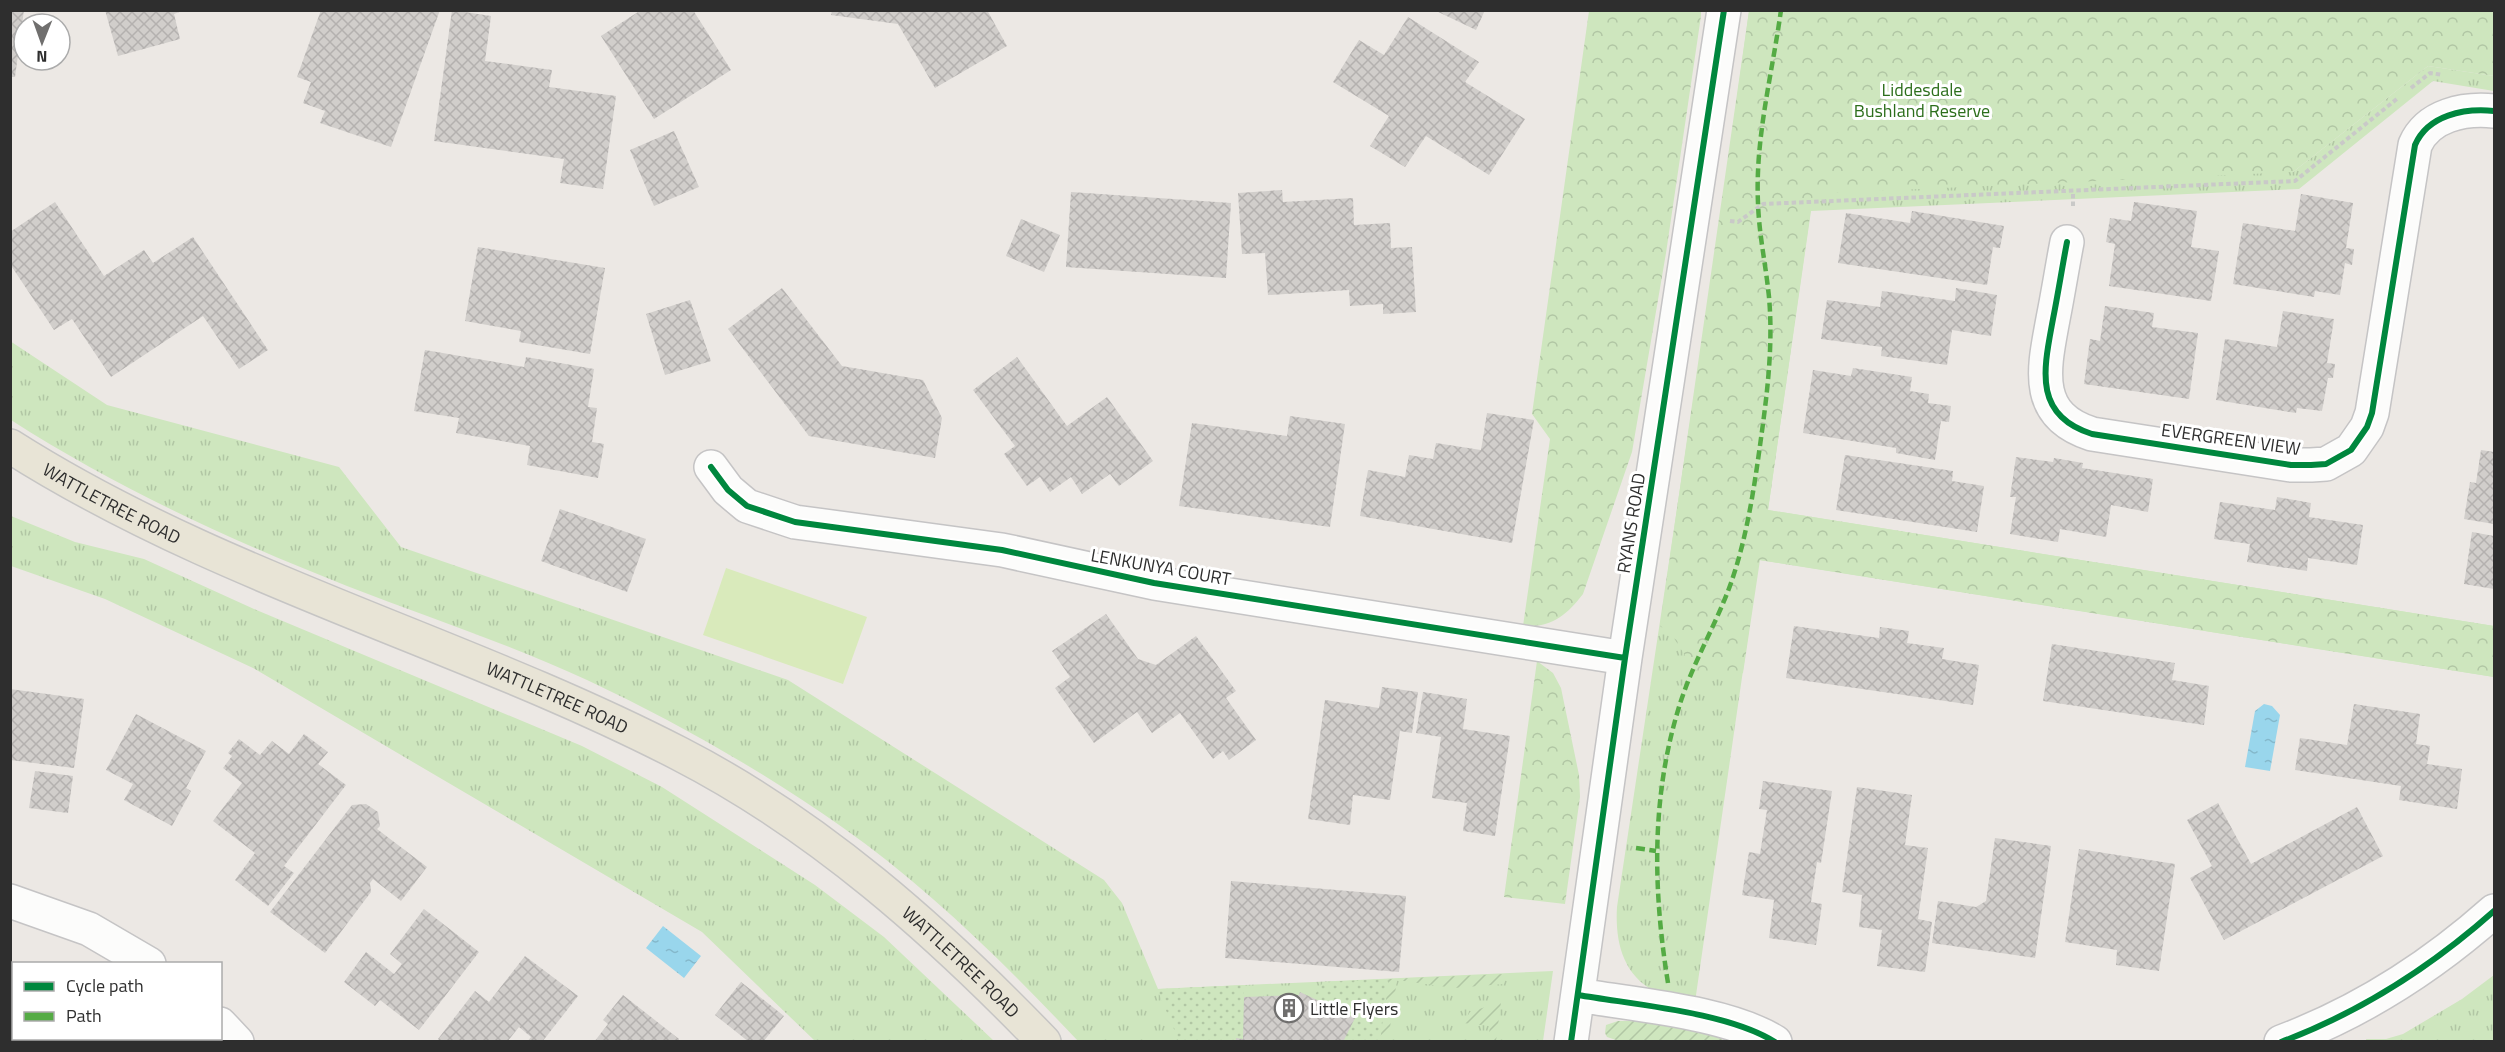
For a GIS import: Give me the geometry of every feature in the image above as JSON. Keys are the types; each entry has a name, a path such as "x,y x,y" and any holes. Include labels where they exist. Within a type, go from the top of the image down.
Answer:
{"main road":[{"name":"WATTLETREE ROAD","path":"10,446 56,475 129,515 195,546 530,682 684,756 762,802 827,847 897,902 958,957 1044,1041"}],"street":[{"name":"RYANS ROAD","path":"1571,1041 1625,658 1724,10"},
{"name":"EVERGREEN VIEW","path":"2067,242 2045,368 2050,401 2067,423 2092,434 2279,463 2326,464 2340,458 2360,440 2372,413 2415,145 2420,133 2429,124 2463,111 2494,111"},
{"name":"LENKUNYA COURT","path":"711,467 728,490 747,506 795,522 1002,550 1154,583 1625,658"},
{"path":"10,901 88,929 147,962"},
{"path":"2281,1041 2347,1014 2389,991 2436,959 2494,911"},
{"path":"1578,995 1727,1021 1755,1030 1775,1041"},
{"path":"222,1026 237,1041"}],"path":[{"path":"1694,218 1738,222 1763,204 2295,181 2430,73 2451,77"}],"green space":[{"path":"1589,11 1701,11 1701,16 1666,253 1632,452 1583,594 1558,619 1542,625 1523,626 1550,439 1532,414"},
{"name":"Liddesdale Bushland Reserve","path":"1749,11 2293,172 2428,66 2494,76 2494,91 2433,81 2299,189 1811,211 1768,510 2494,626 2494,677 1759,560 1695,1002 1664,995 1643,984 1628,966 1619,944 1617,907 1715,256"},
{"name":"Liddesdale Bushland Reserve","path":"1749,11 2494,11 2494,76 2428,66 2293,172 1813,194 1768,510 2494,626 2494,677 1760,560 1743,673 1728,679 1703,675 1693,668 1672,635 1660,626"},
{"path":"10,341 107,405 339,467 401,547 788,680 1104,880 1122,903 1158,989 1553,971 1543,1041 1078,1041 966,928 905,875 842,827 718,748 620,696 558,667 347,586 217,531 92,468 11,420"},
{"path":"11,516 75,542 144,559 254,609 582,746 662,787 815,885 884,937 994,1041 815,1041 702,932 253,668 105,599 11,566"},
{"path":"726,568 867,617 843,684 703,635"},
{"path":"1537,661 1553,673 1561,688 1579,775 1580,797 1565,904 1504,897"},
{"path":"1505,974 1504,984 1454,988 1397,980 1388,1041 1380,1041 1389,979"},
{"path":"2494,975 2494,1041 2367,1041 2366,1039 2386,1039 2403,1034 2462,999"},
{"path":"1389,979 1380,1041 1343,1041 1355,1018 1313,998 1323,982"},
{"path":"1244,985 1243,1039 1236,1038 1236,1042 1179,1041 1157,989"},
{"path":"1501,1002 1496,1041 1488,1041 1490,1026 1463,1023 1470,1012"},
{"path":"1618,1021 1664,1023 1722,1036 1722,1041 1616,1040 1607,1037 1605,1033 1606,1025"}],"water":[{"path":"2264,704 2272,706 2280,715 2270,771 2245,767 2255,711"},
{"path":"663,926 701,956 684,978 646,948"}],"building":[{"path":"10,10 24,10 24,12 12,12 12,72 16,72 15,77 10,77"},
{"path":"105,10 185,10 174,14 180,39 118,56"},
{"path":"321,10 440,10 391,147 320,123 325,111 303,103 311,82 297,77"},
{"path":"452,10 491,16 485,61 552,70 549,87 616,96 603,189 560,183 564,159 434,141"},
{"path":"641,10 693,10 731,70 654,119 601,36"},
{"path":"832,10 987,10 1007,46 935,88 898,24 831,15"},
{"path":"1434,10 1485,10 1476,30"},
{"path":"1408,17 1479,62 1465,82 1525,119 1489,175 1426,136 1405,167 1370,146 1389,116 1333,82 1359,40 1384,55"},
{"path":"674,131 699,187 654,206 630,150"},
{"path":"1282,190 1283,202 1353,198 1354,225 1390,223 1391,248 1412,247 1416,312 1383,314 1383,304 1350,306 1349,290 1268,295 1265,253 1242,254 1238,193"},
{"path":"1071,192 1231,203 1226,278 1066,267"},
{"path":"2301,194 2353,203 2346,248 2354,249 2352,265 2345,263 2340,295 2315,291 2314,297 2233,284 2243,223 2295,231"},
{"path":"55,202 104,276 144,250 153,263 193,237 268,350 239,369 203,316 111,377 72,319 54,330 10,264 10,232"},
{"path":"2134,202 2197,211 2191,247 2219,251 2211,301 2109,286 2115,244 2106,242 2110,218 2131,221"},
{"path":"1912,211 2004,226 2000,248 1993,247 1987,285 1838,263 1846,213 1910,223"},
{"path":"1021,219 1060,235 1044,272 1006,256"},
{"path":"478,247 605,268 590,354 519,342 521,331 465,321"},
{"path":"782,288 842,366 923,380 942,418 935,458 809,436 728,329"},
{"path":"1956,288 1997,295 1991,336 1952,330 1947,365 1881,356 1882,347 1821,339 1827,300 1880,307 1882,291 1955,301"},
{"path":"690,300 711,361 665,375 646,314"},
{"path":"2105,306 2154,313 2152,327 2198,333 2189,399 2084,384 2090,339 2100,341"},
{"path":"2283,311 2334,319 2327,363 2335,364 2333,378 2328,378 2322,411 2297,408 2296,413 2216,400 2225,339 2277,347"},
{"path":"425,350 524,367 526,357 594,369 588,407 597,408 592,442 604,444 598,478 527,465 530,446 456,433 459,418 414,411"},
{"path":"1017,357 1067,426 1107,397 1153,461 1119,486 1110,474 1082,494 1071,477 1050,492 1040,477 1027,486 1004,454 1015,446 973,390"},
{"path":"1853,368 1912,377 1910,391 1929,394 1928,403 1951,406 1949,422 1941,421 1935,460 1896,453 1896,448 1803,433 1813,370 1851,376"},
{"path":"1487,413 1534,420 1512,543 1360,516 1368,470 1405,477 1409,455 1433,459 1436,443 1481,450"},
{"path":"1290,416 1345,424 1330,527 1179,506 1192,423 1287,436"},
{"path":"2481,450 2494,452 2494,524 2464,519 2470,482 2476,483"},
{"path":"1845,455 1953,471 1952,481 1984,486 1977,532 1836,510"},
{"path":"2016,457 2053,462 2054,458 2083,463 2082,468 2153,479 2148,512 2111,505 2106,537 2060,529 2058,542 2010,534 2016,497 2010,497"},
{"path":"2277,497 2311,503 2309,517 2363,525 2357,565 2308,558 2307,571 2247,562 2250,544 2214,539 2220,502 2275,510"},
{"path":"560,509 646,539 627,592 541,561"},
{"path":"2472,532 2494,536 2494,589 2464,584"},
{"path":"1106,614 1138,659 1156,665 1196,636 1236,691 1226,698 1256,740 1229,760 1223,751 1213,759 1180,713 1152,733 1137,712 1094,743 1055,688 1070,677 1052,651"},
{"path":"1794,626 1879,638 1880,627 1909,631 1907,643 1944,648 1942,659 1979,665 1973,705 1786,678"},
{"path":"2052,644 2175,663 2172,680 2209,686 2204,725 2043,701"},
{"path":"1382,687 1418,692 1412,733 1400,731 1390,800 1353,795 1350,825 1308,819 1325,700 1379,708"},
{"path":"10,689 84,699 74,768 10,760"},
{"path":"1423,692 1467,699 1463,729 1510,736 1495,836 1463,831 1467,803 1432,798 1441,737 1416,733"},
{"path":"2354,704 2420,714 2416,744 2430,746 2427,764 2462,769 2457,809 2399,800 2401,786 2295,770 2300,738 2347,745"},
{"path":"136,714 206,751 186,788 191,791 172,826 124,800 133,784 106,770"},
{"path":"304,734 328,752 318,764 346,785 284,866 294,873 268,906 235,880 255,853 213,821 242,783 223,768 232,756 228,753 239,739 260,755 272,741 289,754"},
{"path":"35,771 73,776 68,813 29,808"},
{"path":"1763,781 1832,791 1821,863 1817,862 1811,902 1822,904 1816,945 1769,938 1774,900 1742,895 1749,852 1760,854 1767,810 1759,809"},
{"path":"1857,787 1912,795 1905,845 1928,848 1918,919 1932,922 1925,972 1877,966 1882,930 1859,927 1862,895 1842,892"},
{"path":"2218,803 2251,864 2357,807 2383,856 2224,940 2190,878 2212,866 2187,820"},
{"path":"366,804 378,812 380,826 377,829 427,867 401,901 373,879 370,883 371,892 325,953 270,912 352,805"},
{"path":"1995,838 2051,846 2035,958 1932,943 1938,901 1976,907 1986,901"},
{"path":"2079,849 2175,864 2159,971 2116,965 2117,950 2065,942"},
{"path":"1231,881 1406,896 1399,972 1225,958"},
{"path":"424,909 479,952 419,1030 380,1000 375,1006 344,982 366,952 394,974 402,964 390,954"},
{"path":"525,956 578,996 542,1042 527,1042 531,1037 519,1027 507,1042 441,1042 438,1039 475,991 489,1002"},
{"path":"741,982 784,1016 763,1042 749,1042 715,1015"},
{"name":"Little Flyers","path":"1300,992 1355,1018 1343,1042 1236,1042 1236,1038 1243,1039 1244,997 1299,995"},
{"path":"623,995 679,1039 677,1042 594,1042 608,1024 603,1020"},
{"path":"10,1009 12,1009 12,1040 18,1040 18,1042 10,1042"}],"marked path":[{"path":"1668,983 1659,913 1657,844 1663,775 1684,691 1725,599 1742,546 1754,489 1766,398 1770,314 1760,227 1758,179 1762,131 1781,10"},
{"path":"1636,848 1656,851"}],"cycle path":[{"path":"1571,1042 1625,658 1724,10"},
{"path":"2067,242 2046,372 2051,402 2059,415 2073,426 2092,434 2291,465 2326,464 2351,450 2367,427 2372,413 2415,145 2421,135 2438,120 2471,111 2494,111"},
{"path":"711,467 728,490 747,506 795,522 1002,550 1154,583 1625,658"},
{"path":"2281,1042 2339,1017 2394,986 2445,951 2494,911"},
{"path":"1578,995 1707,1017 1732,1023 1775,1042"}],"place":[{"name":"Little Flyers","path":"1289,1008"}]}
